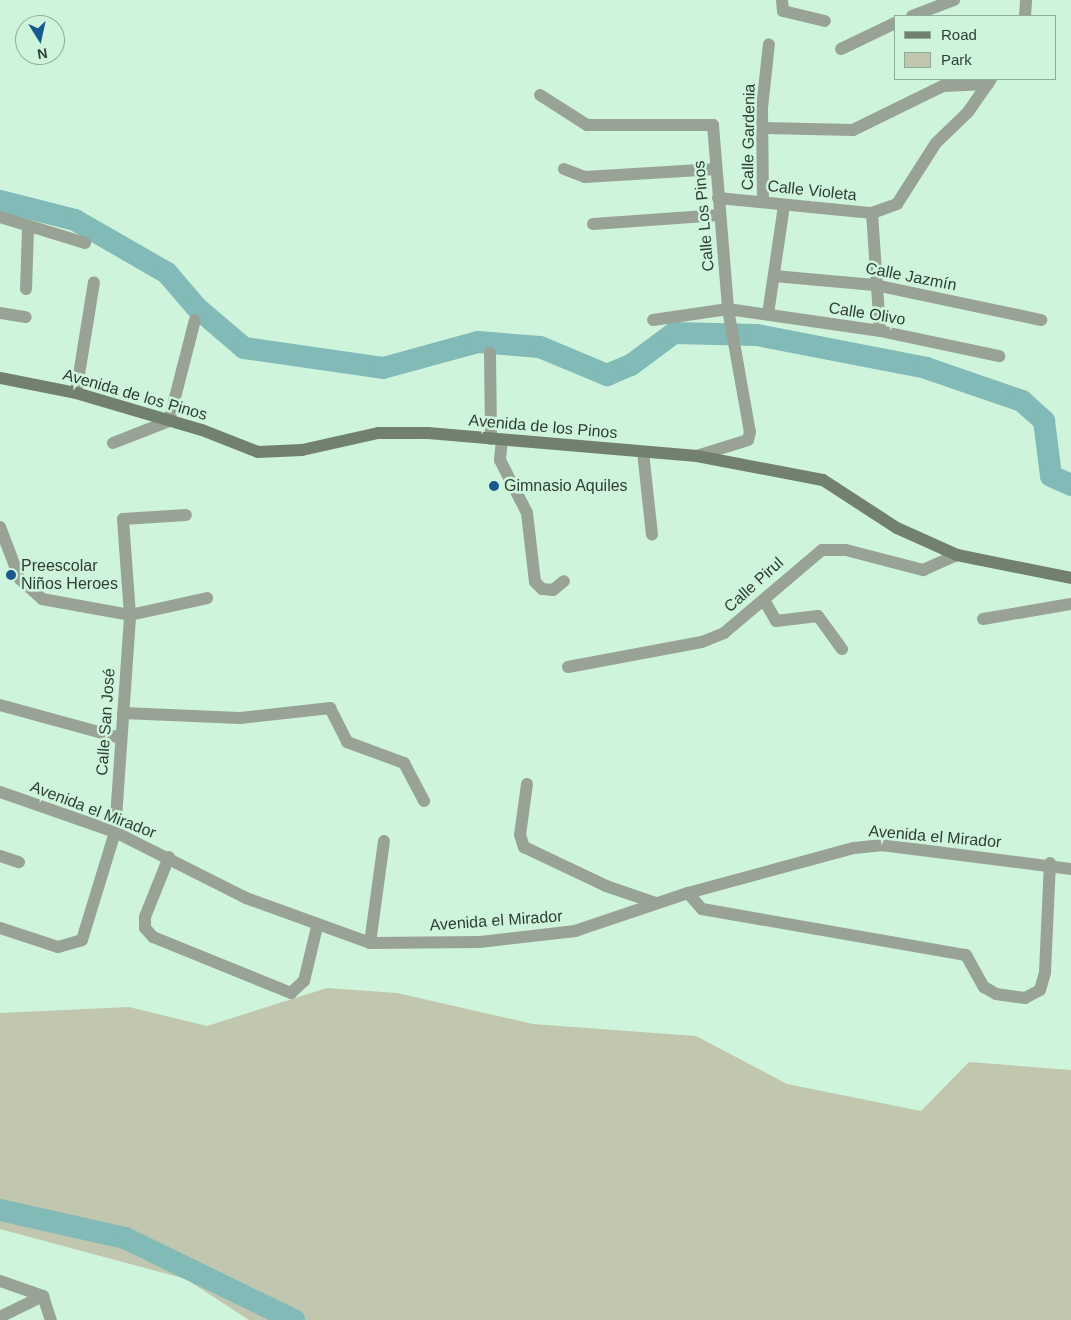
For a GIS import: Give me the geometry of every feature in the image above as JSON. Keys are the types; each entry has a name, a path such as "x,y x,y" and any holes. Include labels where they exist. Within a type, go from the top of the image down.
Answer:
{"street":[{"path":"782,0 784,11 825,20"},
{"path":"915,15 954,0"},
{"path":"1025,15 1026,0"},
{"path":"841,49 894,23"},
{"name":"Calle Gardenia","path":"763,202 765,128 762,108 769,44"},
{"path":"765,128 853,130 943,86 990,81"},
{"path":"880,331 875,286 872,213 898,204 936,142 968,112 990,81"},
{"name":"Calle Los Pinos","path":"540,95 587,125 713,125 728,306 748,440 697,456"},
{"path":"564,169 586,177 716,169"},
{"name":"Calle Violeta","path":"718,198 872,213"},
{"path":"768,314 784,205"},
{"path":"593,224 720,215"},
{"path":"0,218 28,228 85,243"},
{"path":"26,289 28,228"},
{"name":"Calle Jazmín","path":"774,276 875,286 1041,320"},
{"path":"76,393 94,282"},
{"name":"Calle Olivo","path":"652,320 728,306 880,331 998,356"},
{"path":"0,314 26,317"},
{"path":"113,444 170,421 196,320"},
{"path":"490,353 496,439 500,460 527,513 536,582 542,589 554,590 564,581"},
{"name":"Avenida de los Pinos","path":"0,378 76,393 170,421 258,452 302,450 378,433 496,439 697,456 823,480 897,528 957,555 1071,578"},
{"path":"644,452 652,535"},
{"name":"Calle San José","path":"0,928 58,946 82,940 115,832 130,615 123,519 186,515"},
{"path":"0,527 20,579 42,598 130,615 207,598"},
{"name":"Calle Pirul","path":"568,667 702,642 724,633 822,550 846,550 923,570 957,555"},
{"path":"764,600 776,621 818,616 842,649"},
{"path":"983,620 1071,604"},
{"path":"0,705 121,738"},
{"path":"123,713 240,718 330,708 347,742 404,762 424,801"},
{"path":"527,784 520,835 524,847 606,886 656,903"},
{"name":"Avenida el Mirador","path":"0,792 115,832 169,857 246,898 318,927 370,943 480,942 575,931 688,893 854,848 881,845 1050,863 1071,869"},
{"path":"370,943 384,841"},
{"path":"0,856 19,862"},
{"path":"169,857 145,917 145,928 153,937 279,990 299,989 318,927"},
{"path":"688,893 702,910 966,955 984,987 996,994 1025,998 1040,990 1045,972 1050,863"},
{"path":"0,1280 43,1296"},
{"path":"0,1317 43,1296"},
{"path":"43,1296 51,1320"}],"green space":[{"path":"327,988 397,993 533,1024 696,1036 787,1084 921,1111 969,1062 1071,1070 1071,1320 249,1320 186,1279 0,1229 0,1013 129,1007 207,1026"}],"waterway":[{"path":"0,201 75,220 167,273 196,307 244,348 383,368 478,342 540,347 607,375 631,365 674,333 757,335 926,368 1022,401 1044,421 1051,476 1071,485"},
{"path":"0,1210 125,1238 294,1320"}],"place":[{"name":"Gimnasio Aquiles","path":"494,486"},
{"name":"Preescolar Niños Heroes","path":"11,575"}]}
